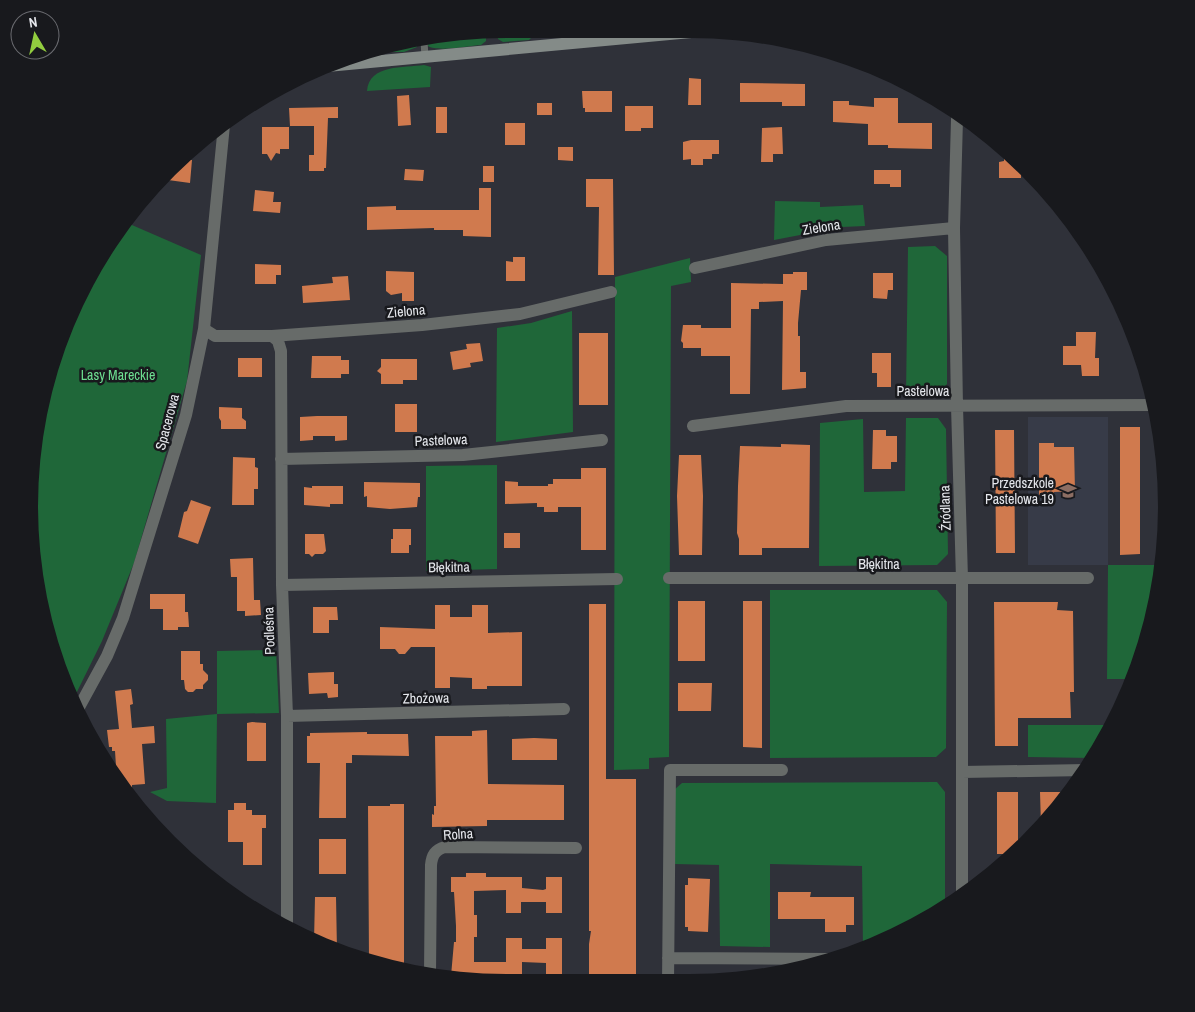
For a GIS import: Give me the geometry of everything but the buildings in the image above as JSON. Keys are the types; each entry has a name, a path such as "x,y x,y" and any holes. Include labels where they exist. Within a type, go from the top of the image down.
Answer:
{"main road":[{"path":"349,64 630,38"}],"street":[{"name":"Źródlana","path":"957,122 954,228 962,579 962,887"},
{"name":"Spacerowa","path":"81,703 106,656 123,618 186,415 204,328 223,132"},
{"name":"Zielona","path":"695,268 826,240 954,228"},
{"name":"Zielona","path":"204,328 215,336 272,336 422,325 520,314 611,292"},
{"name":"Podleśna","path":"272,336 278,341 281,351 282,585 288,716 287,920"},
{"name":"Pastelowa","path":"693,426 846,406 1146,406"},
{"name":"Pastelowa","path":"281,460 463,455 602,440"},
{"name":"Błękitna","path":"669,578 1088,578"},
{"name":"Błękitna","path":"282,585 617,579"},
{"name":"Zbożowa","path":"288,716 564,710"},
{"path":"668,974 670,770 782,770"},
{"path":"962,772 1076,770"},
{"name":"Rolna","path":"430,968 431,865 432,858 436,852 444,847 576,848"},
{"path":"668,958 806,960"}],"lane":[{"path":"424,45 425,58"}],"shaded area":[{"name":"Przedszkole Pastelowa 19","path":"1028,417 1108,417 1108,565 1028,565"}],"green space":[{"path":"531,38 529,40 503,42 498,39"},
{"path":"486,39 481,45 446,49 428,46 445,42"},
{"path":"417,47 417,47 404,52 390,52"},
{"path":"424,65 431,67 430,87 367,91 369,82 381,72 398,67"},
{"path":"775,201 820,202 820,207 863,205 865,226 842,227 774,240"},
{"name":"Lasy Mareckie","path":"131,225 201,255 187,381 134,563 102,641 77,693 62,657 47,597 39,537 39,475 47,415 62,355 73,327 100,272"},
{"path":"935,246 947,256 947,384 938,393 906,395 908,247"},
{"path":"690,258 691,282 671,286 669,757 649,758 649,769 614,770 615,277"},
{"path":"572,311 573,432 496,442 497,328 531,323"},
{"path":"906,418 938,418 946,429 948,554 937,565 819,566 820,423 863,419 864,492 905,491"},
{"path":"497,465 497,569 426,571 426,466"},
{"path":"1108,565 1153,565 1142,627 1124,679 1107,679"},
{"path":"770,590 937,590 947,602 946,748 936,757 770,758"},
{"path":"276,650 279,713 217,714 217,651"},
{"path":"217,714 216,803 167,801 150,792 167,788 166,719"},
{"path":"1028,725 1103,725 1084,758 1028,757"},
{"path":"937,782 945,792 945,898 896,926 863,941 862,866 770,864 770,947 720,946 719,865 674,864 674,790 682,783"}],"place":[{"name":"Przedszkole Pastelowa 19","path":"1068,491"}]}
